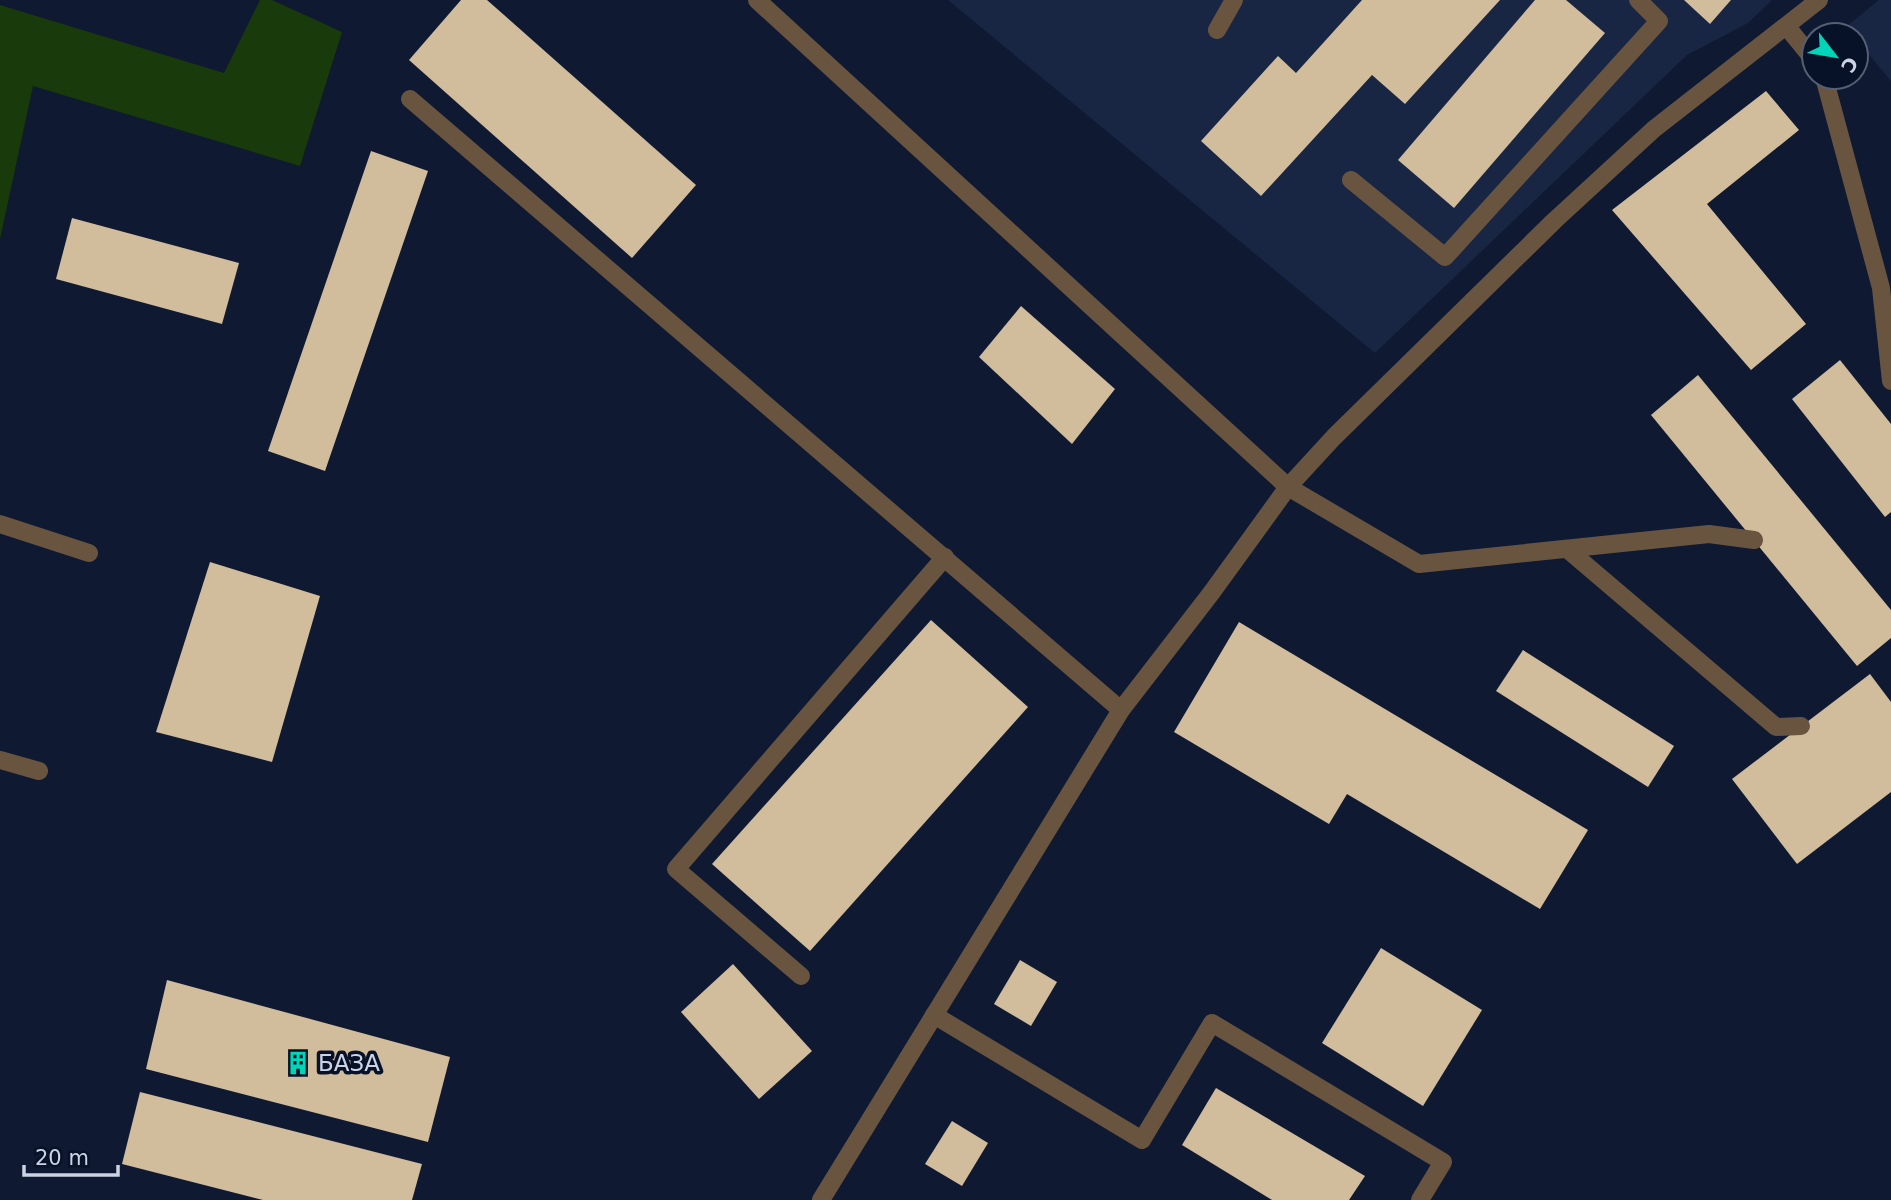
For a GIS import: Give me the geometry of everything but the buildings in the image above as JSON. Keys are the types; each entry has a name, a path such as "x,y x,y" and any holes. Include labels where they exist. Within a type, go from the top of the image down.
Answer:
{"street":[{"path":"758,0 1288,487 1419,564 1709,534 1754,540"},
{"path":"1217,30 1234,0"},
{"path":"1351,180 1444,257 1659,21 1638,0"},
{"path":"821,1200 1121,710 1212,592 1288,487 1334,437 1634,147 1819,0"},
{"path":"1787,27 1800,43"},
{"path":"1828,91 1886,294 1891,381"},
{"path":"410,99 1121,710"},
{"path":"0,524 89,553"},
{"path":"1567,549 1776,727 1801,726"},
{"path":"801,976 676,869 945,557"},
{"path":"0,760 39,771"},
{"path":"934,1015 1142,1140 1212,1023 1443,1162 1420,1200"}],"shaded area":[{"path":"948,0 1772,0 1748,23 1687,55 1375,353"},
{"path":"1879,0 1891,0 1891,81 1870,56 1870,21 1853,21"}],"green space":[{"path":"260,0 272,0 342,32 300,166 33,86 0,239 0,5 224,73"}],"place":[{"name":"БАЗА","path":"298,1063"}]}
